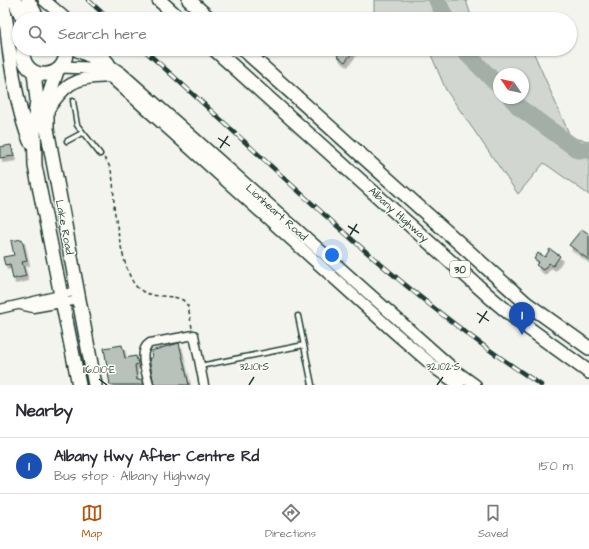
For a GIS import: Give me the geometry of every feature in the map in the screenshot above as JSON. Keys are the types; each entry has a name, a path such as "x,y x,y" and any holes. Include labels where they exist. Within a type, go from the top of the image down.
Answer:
{"main road":[{"path":"1,0 6,17 9,49 21,108 26,131 33,151"},
{"path":"14,0 20,12"},
{"path":"28,0 34,12"},
{"path":"44,0 58,12"},
{"path":"159,0 172,12"},
{"path":"189,0 202,12"},
{"path":"24,56 25,63 34,72 46,75 59,69"},
{"name":"Lake Road","path":"66,56 49,90 46,113 48,143 95,385"},
{"name":"Lionheart Road","path":"85,56 112,72 457,372 475,385"},
{"path":"46,113 59,94 73,82 112,72 102,56"},
{"name":"Albany Highway","path":"222,56 491,298 520,322 589,372"},
{"name":"Albany Highway","path":"251,56 526,303 589,348"},
{"name":"Lionheart Road","path":"59,69 90,68 112,72 395,333 439,371 459,385"},
{"name":"Lake Road","path":"34,72 37,100 33,151 35,166 78,385"},
{"path":"337,159 349,144"}],"street":[{"path":"0,309 19,305 34,308 61,299 78,296"},
{"path":"149,385 143,352 145,346 150,343 194,335 204,385"}],"lane":[{"path":"73,101 77,125 100,154"},
{"path":"67,141 82,133"},
{"path":"298,316 312,385"},
{"path":"200,366 304,345"}],"path":[{"path":"100,154 108,162 111,170 115,214 125,261 133,284 152,296 182,300 188,306 194,335"}],"shaded area":[{"path":"374,0 466,0 470,12 374,12"},
{"path":"432,56 535,56 571,138 589,141 589,195 544,163 518,194 446,90"}],"building":[{"path":"337,56 350,56 345,62"},
{"path":"11,145 14,156 0,158 0,147"},
{"path":"582,229 589,234 589,260 569,245"},
{"path":"22,239 27,261 22,262 26,276 13,279 10,264 5,265 3,257 14,255 11,241"},
{"path":"550,249 560,256 553,266 549,263 543,270 536,265 539,262 534,259 538,253 545,257"},
{"path":"179,343 189,385 154,385 149,358 152,358 151,351"},
{"path":"122,345 125,358 136,356 138,364 135,365 137,380 142,379 143,385 110,385 104,348"}],"waterway":[{"path":"437,0 443,12"},
{"path":"469,56 493,80"},
{"path":"516,104 578,150 589,150"}],"railway":[{"path":"88,0 101,12"},
{"path":"151,56 287,181 385,268 435,309 487,348 541,385"}],"place":[{"name":"Albany Hwy After Centre Rd","path":"522,335"}]}
